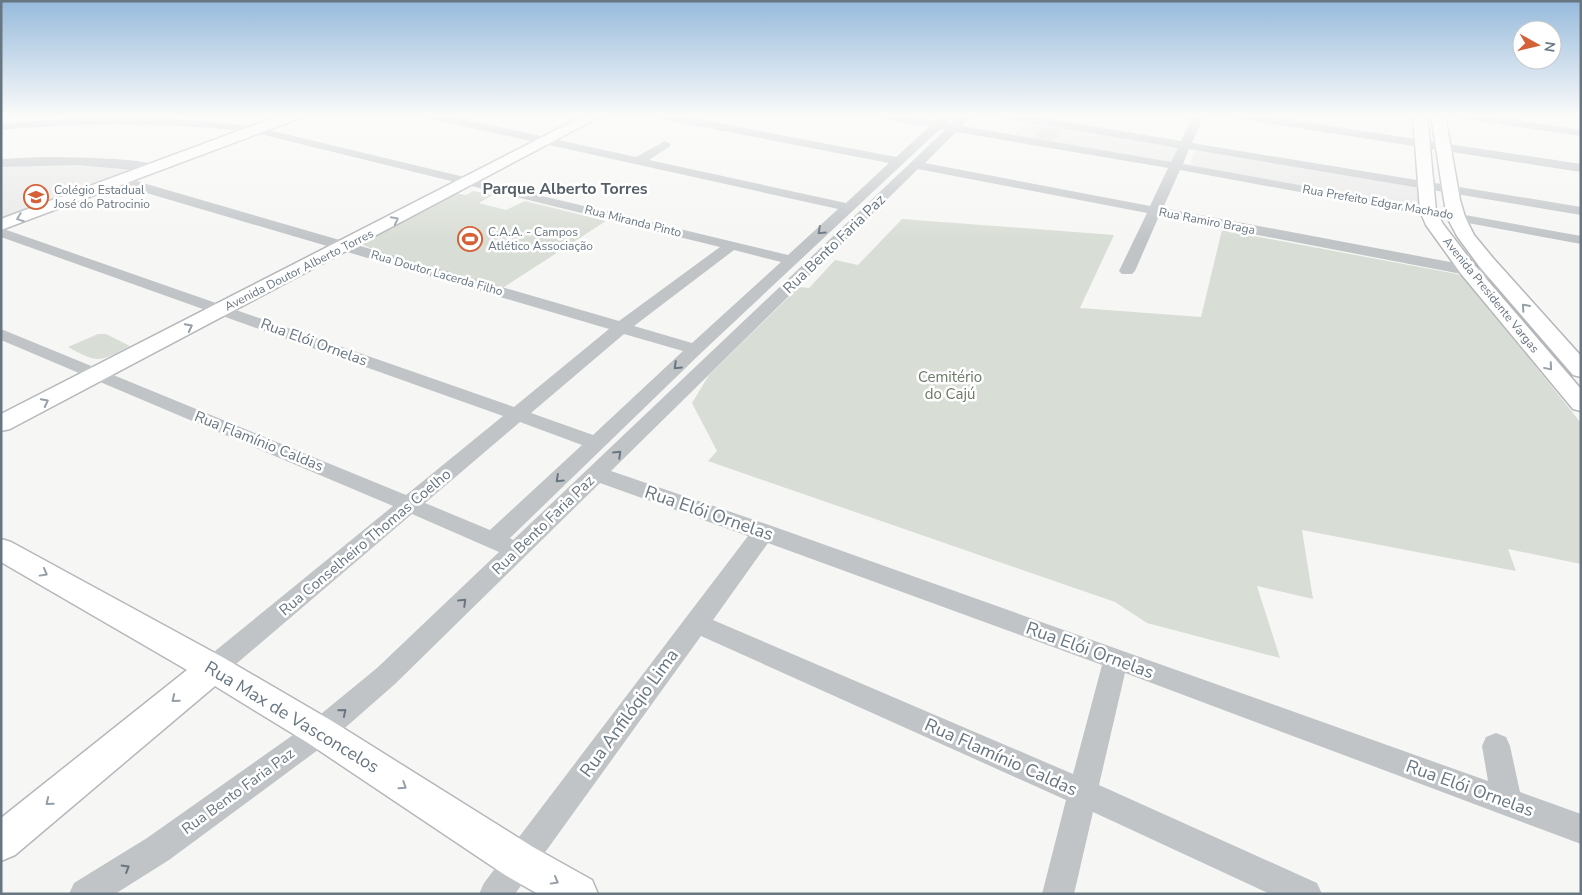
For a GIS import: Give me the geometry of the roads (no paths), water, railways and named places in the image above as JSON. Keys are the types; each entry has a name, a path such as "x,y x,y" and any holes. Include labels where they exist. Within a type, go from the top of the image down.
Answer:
{"main road":[{"path":"1,226 185,157"},
{"name":"Avenida Doutor Alberto Torres","path":"1,424 519,157"},
{"name":"Avenida Presidente Vargas","path":"1424,157 1428,211 1435,225 1469,272 1581,404"},
{"name":"Avenida Presidente Vargas","path":"1444,157 1456,217 1466,236 1498,276 1581,370"},
{"name":"Rua Max de Vasconcelos","path":"1,549 212,668 320,732 519,861 578,894"},
{"name":"Rua Conselheiro Thomas Coelho","path":"1,842 212,668"}],"street":[{"name":"Rua Miranda Pinto","path":"366,157 791,260"},
{"path":"618,157 847,208"},
{"path":"638,161 645,157"},
{"name":"Rua Ramiro Braga","path":"873,157 1469,272 1498,276"},
{"name":"Rua Bento Faria Paz","path":"85,894 158,849 320,732 386,676 598,474 913,157"},
{"name":"Rua Prefeito Edgar Machado","path":"1130,157 1581,240"},
{"path":"1127,271 1180,157"},
{"path":"1257,157 1581,211"},
{"path":"1507,157 1581,168"},
{"path":"1,163 95,161 155,168"},
{"name":"Rua Bento Faria Paz","path":"494,541 695,349 847,208 906,163"},
{"name":"Rua Doutor Lacerda Filho","path":"121,180 695,349"},
{"name":"Rua Elói Ornelas","path":"1,232 597,443"},
{"name":"Rua Conselheiro Thomas Coelho","path":"212,668 412,504 622,327 732,246"},
{"name":"Rua Flamínio Caldas","path":"1,334 412,504 516,551"},
{"name":"Rua Elói Ornelas","path":"598,474 1116,659 1581,829"},
{"name":"Rua Anfilóqio Lima","path":"495,894 764,532"},
{"name":"Rua Flamínio Caldas","path":"695,623 1084,793 1306,894"},
{"path":"1058,894 1116,659"},
{"path":"1496,746 1507,802"}],"place":[{"name":"Colégio Estadual José do Patrocinio","path":"36,197"},
{"name":"C.A.A. - Campos Atlético Associação","path":"470,239"}],"district":[{"name":"Parque Alberto Torres","path":"565,188"}],"park label":[{"name":"Cemitério do Cajú","path":"950,386"}]}
